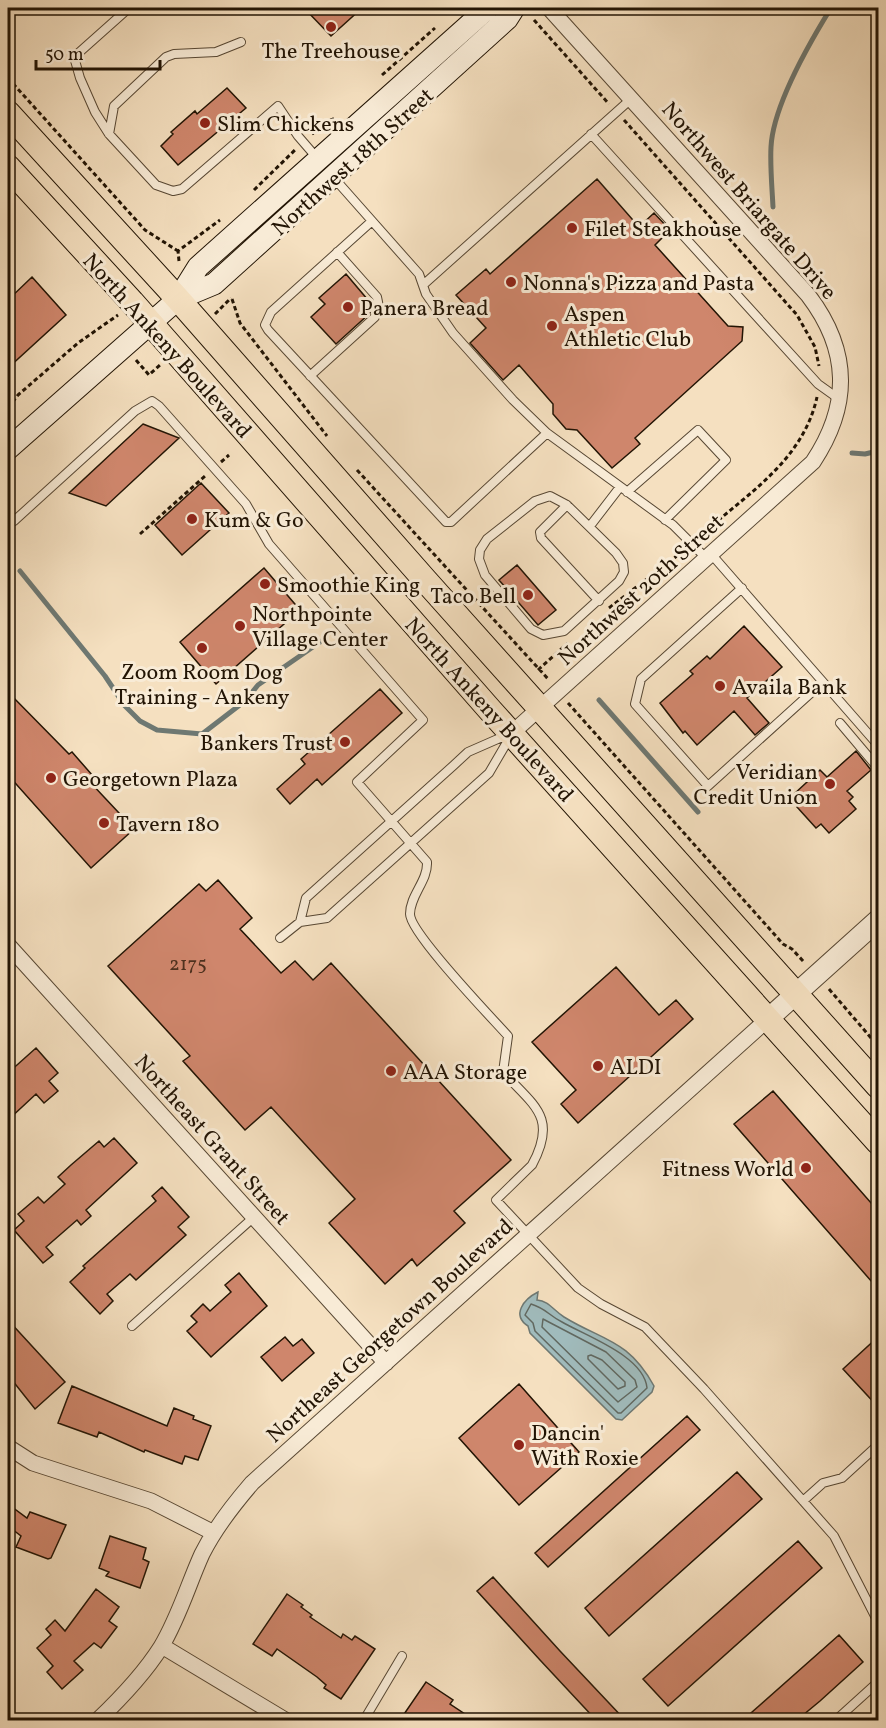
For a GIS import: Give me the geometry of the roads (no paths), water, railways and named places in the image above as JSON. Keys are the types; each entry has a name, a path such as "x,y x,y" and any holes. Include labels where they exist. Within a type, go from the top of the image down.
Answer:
{"main road":[{"path":"8,449 178,299 198,267 488,8"},
{"name":"Northwest 18th Street","path":"178,299 214,284 334,178 507,19 514,8"},
{"name":"North Ankeny Boulevard","path":"8,113 178,299 879,1086"},
{"name":"North Ankeny Boulevard","path":"8,167 151,323 512,733 879,1142"}],"street":[{"name":"Northwest Briargate Drive","path":"549,8 821,312 838,353 841,378 840,400 826,443 798,478"},
{"name":"Northwest 20th Street","path":"512,733 798,478"},
{"path":"768,1019 879,920"},
{"name":"Northeast Grant Street","path":"8,945 386,1363"},
{"name":"Northeast Georgetown Boulevard","path":"98,1720 136,1680 162,1646 214,1533 252,1483 768,1019"},
{"path":"8,1447 33,1463 152,1501 214,1533"},
{"path":"162,1646 285,1720"}],"lane":[{"path":"129,8 74,57 94,112 109,134 156,185 173,191 182,189 278,106 303,143 318,159"},
{"path":"109,134 114,106 166,57 174,54 216,52 242,42"},
{"path":"423,285 631,99"},
{"path":"591,134 818,384 840,400"},
{"path":"334,178 419,274 426,294 453,333 547,433 665,520 691,544 710,557 742,588 879,745"},
{"path":"372,220 267,318 268,330 446,522 451,522 547,433"},
{"path":"310,376 375,317 379,307 377,297 337,252"},
{"path":"14,521 147,402 152,401 246,504 269,544 423,720 357,782 427,862 427,873 411,905 412,923 508,1036 503,1072 542,1115 544,1136 532,1165 496,1200 581,1291 645,1327 661,1341 834,1536 879,1622"},
{"path":"590,526 624,490 698,429 726,460 665,520"},
{"path":"550,496 567,505 590,526 623,562 624,572 619,582 564,631 554,635 543,635 531,629 481,569 480,550 487,539 535,501 550,496"},
{"path":"567,505 544,526 540,532 542,538 599,600"},
{"path":"742,588 641,679 634,704 708,786 823,682"},
{"path":"840,723 879,768"},
{"path":"300,922 306,898 468,752 512,733"},
{"path":"280,938 300,922 327,918 489,773 512,733"},
{"path":"132,1326 254,1217"},
{"path":"803,1501 823,1483 842,1478 879,1445"},
{"path":"363,1720 402,1656"},
{"path":"836,1720 879,1682"}],"water":[{"path":"538,1292 537,1300 545,1302 564,1317 624,1350 644,1371 654,1386 652,1392 622,1420 616,1419 530,1333 528,1326 520,1317 520,1312 524,1303"}],"waterway":[{"path":"773,207 771,147 778,113 803,56 831,8"},
{"path":"852,453 865,454 878,451"},
{"path":"20,571 105,676 125,706 140,721 157,730 202,734 245,701 258,685 323,640"},
{"path":"599,700 698,812"}],"place":[{"name":"The Treehouse","path":"331,27"},
{"name":"Slim Chickens","path":"205,123"},
{"name":"Filet Steakhouse","path":"572,228"},
{"name":"Nonna's Pizza and Pasta","path":"511,282"},
{"name":"Panera Bread","path":"348,307"},
{"name":"Aspen Athletic Club","path":"552,326"},
{"name":"Kum & Go","path":"192,519"},
{"name":"Smoothie King","path":"265,584"},
{"name":"Taco Bell","path":"528,595"},
{"name":"Northpointe Village Center","path":"240,626"},
{"name":"Zoom Room Dog Training - Ankeny","path":"202,648"},
{"name":"Availa Bank","path":"720,686"},
{"name":"Bankers Trust","path":"345,742"},
{"name":"Georgetown Plaza","path":"51,778"},
{"name":"Veridian Credit Union","path":"830,784"},
{"name":"Tavern 180","path":"104,823"},
{"name":"ALDI","path":"598,1066"},
{"name":"AAA Storage","path":"391,1071"},
{"name":"Fitness World","path":"806,1168"},
{"name":"Dancin' With Roxie","path":"519,1445"}]}
